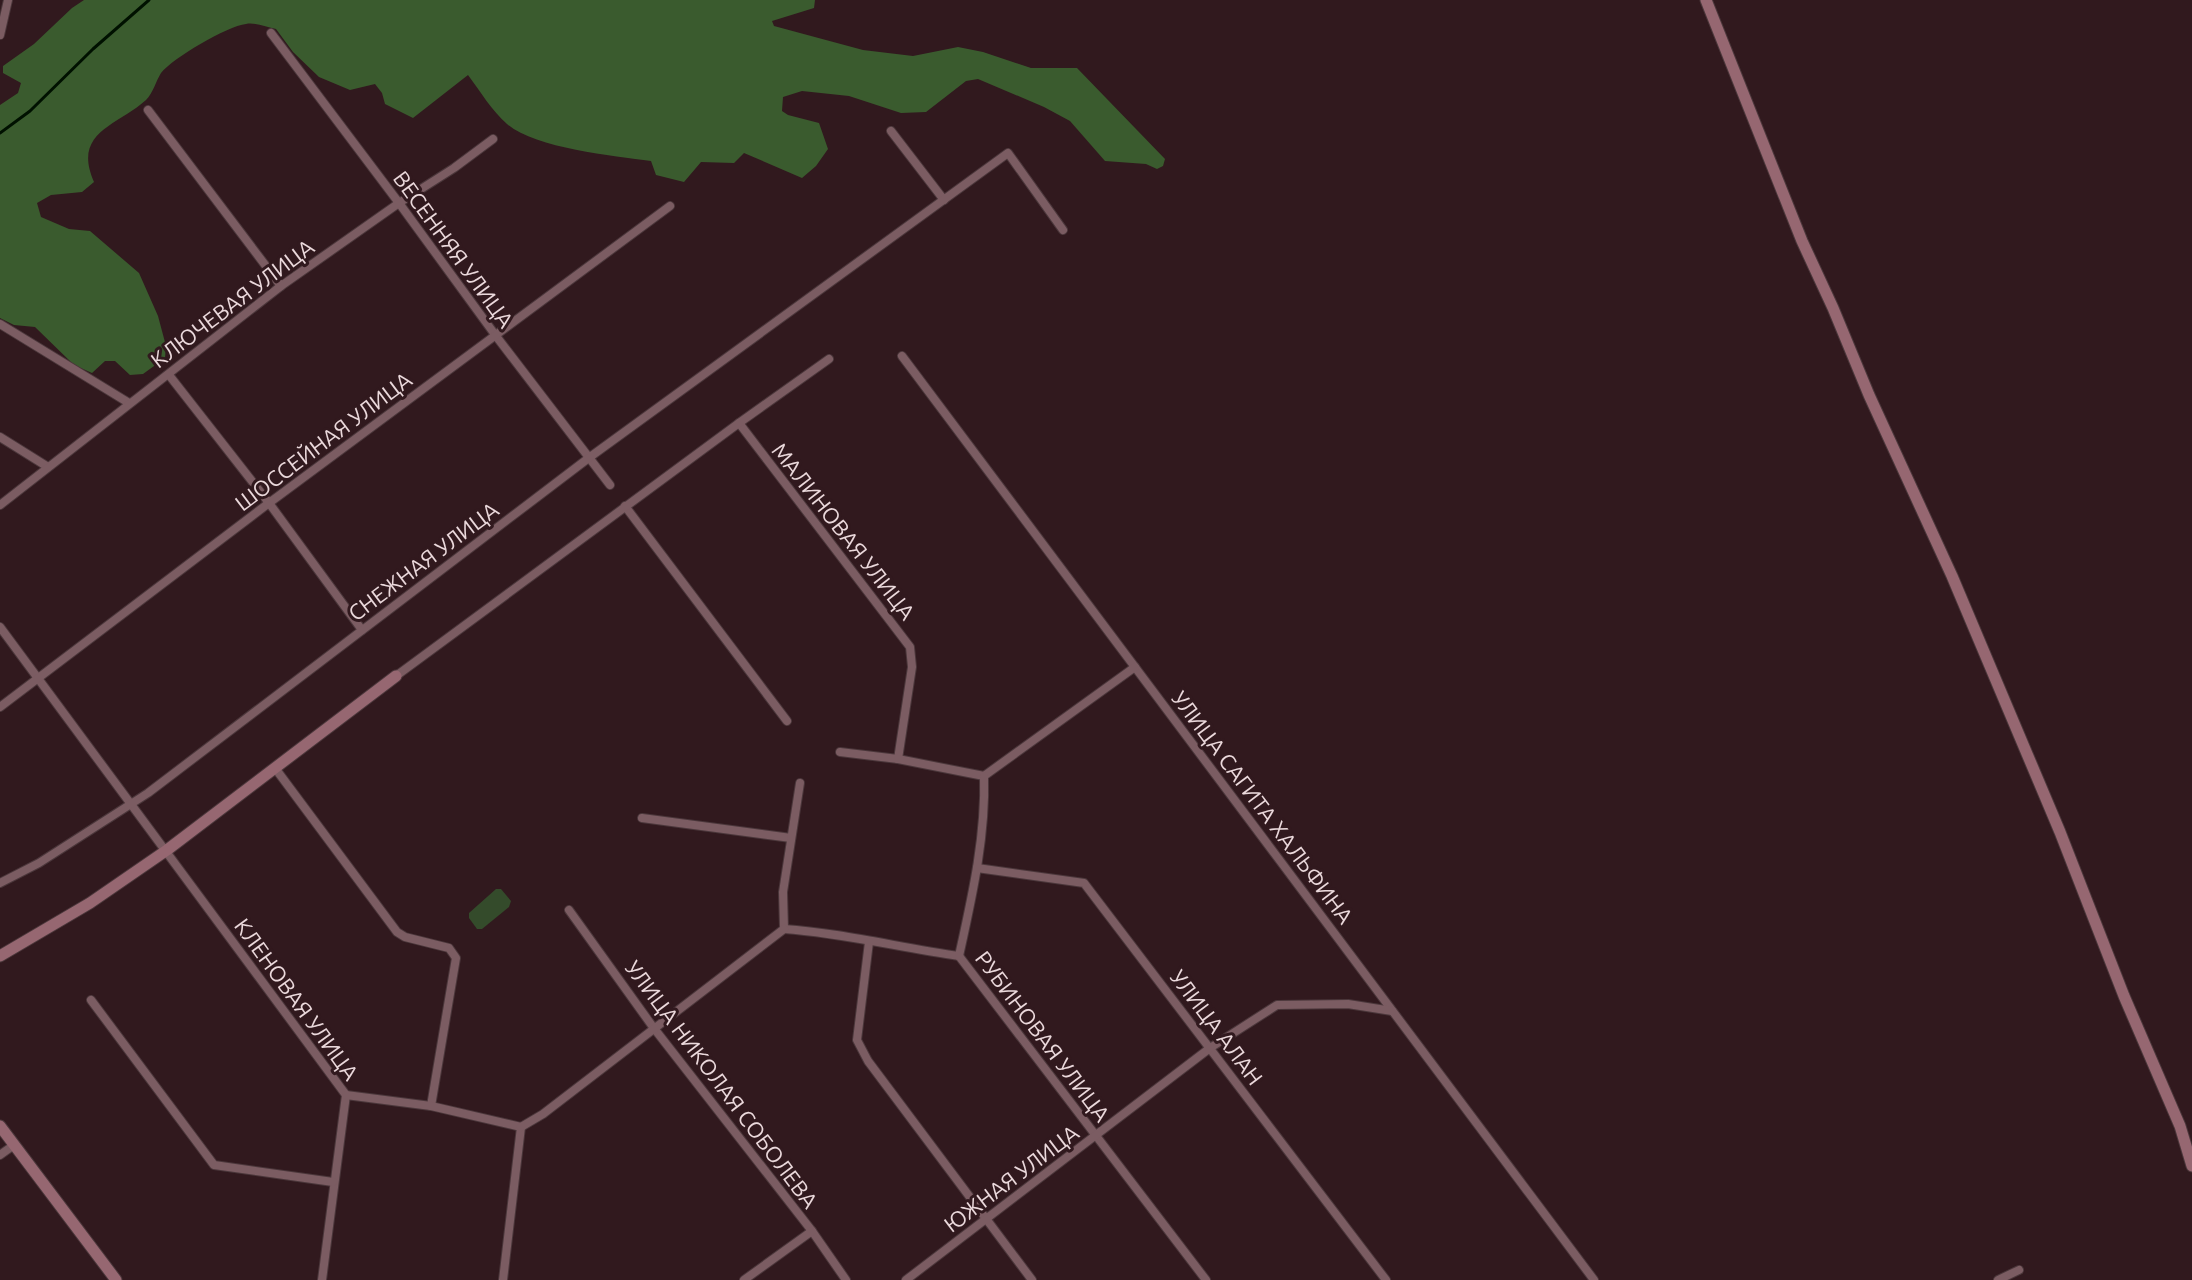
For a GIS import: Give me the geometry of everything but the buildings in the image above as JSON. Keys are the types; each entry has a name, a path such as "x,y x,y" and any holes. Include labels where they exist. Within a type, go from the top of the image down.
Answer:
{"street":[{"path":"0,35 8,0"},
{"path":"1706,0 1802,241 1952,576 2060,832 2124,996 2180,1126 2192,1166"},
{"name":"ВЕСЕННЯЯ УЛИЦА","path":"271,33 610,485"},
{"path":"148,110 281,286"},
{"path":"891,131 944,200"},
{"name":"КЛЮЧЕВАЯ УЛИЦА","path":"0,505 281,286 493,139"},
{"name":"СНЕЖНАЯ УЛИЦА","path":"0,883 39,863 132,803 590,457 1008,153 1063,230"},
{"name":"ШОССЕЙНАЯ УЛИЦА","path":"0,707 670,206"},
{"path":"0,324 129,403"},
{"name":"УЛИЦА САГИТА ХАЛЬФИНА","path":"902,356 1594,1280"},
{"path":"0,956 90,903 167,850 625,506 829,359"},
{"path":"169,375 269,503 362,630"},
{"name":"МАЛИНОВАЯ УЛИЦА","path":"739,423 910,647 912,667 898,759"},
{"path":"0,437 48,467"},
{"path":"625,506 787,721"},
{"name":"КЛЕНОВАЯ УЛИЦА","path":"0,627 346,1095 322,1280"},
{"path":"840,752 898,759 984,776 1135,667"},
{"path":"275,768 397,932 405,937 449,948 456,958 431,1106"},
{"path":"959,956 977,868 985,802 984,776"},
{"path":"346,1095 431,1106 521,1127 543,1114 784,929 783,892 800,783"},
{"path":"642,818 791,838"},
{"name":"УЛИЦА АЛАН","path":"977,868 1084,883 1386,1280"},
{"name":"УЛИЦА НИКОЛАЯ СОБОЛЕВА","path":"569,910 653,1027 812,1231 846,1280"},
{"name":"РУБИНОВАЯ УЛИЦА","path":"784,929 813,931 959,956 1206,1280"},
{"path":"869,942 857,1040 868,1061 1032,1280"},
{"path":"91,1000 214,1165 333,1182"},
{"name":"ЮЖНАЯ УЛИЦА","path":"906,1280 1210,1048 1277,1005 1348,1004 1392,1011"},
{"path":"0,1126 116,1280"},
{"path":"503,1280 521,1127"},
{"path":"0,1155 14,1145"},
{"path":"744,1280 812,1231"},
{"path":"1998,1280 2019,1270"}],"green space":[{"path":"84,0 815,0 814,8 772,21 774,26 863,50 913,56 958,47 1031,68 1077,68 1165,159 1163,166 1157,169 1146,164 1105,161 1070,121 978,79 966,81 926,112 901,113 849,96 802,91 783,97 782,111 819,123 828,149 816,166 802,178 744,153 734,163 701,162 684,182 656,175 651,161 575,150 519,132 496,113 468,75 413,118 385,104 375,84 350,90 319,77 293,52 276,29 246,24 214,36 177,59 161,73 146,100 101,132 89,152 94,182 82,192 51,195 37,203 41,217 69,229 90,231 139,273 158,316 166,346 165,358 143,374 130,375 115,361 105,361 92,373 74,365 35,327 14,325 0,318 0,105 18,93 21,83 3,73 3,66 34,44"},
{"path":"496,889 501,889 511,901 509,907 482,929 477,929 469,913"}],"waterway":[{"path":"0,133 30,111 149,0"}]}
